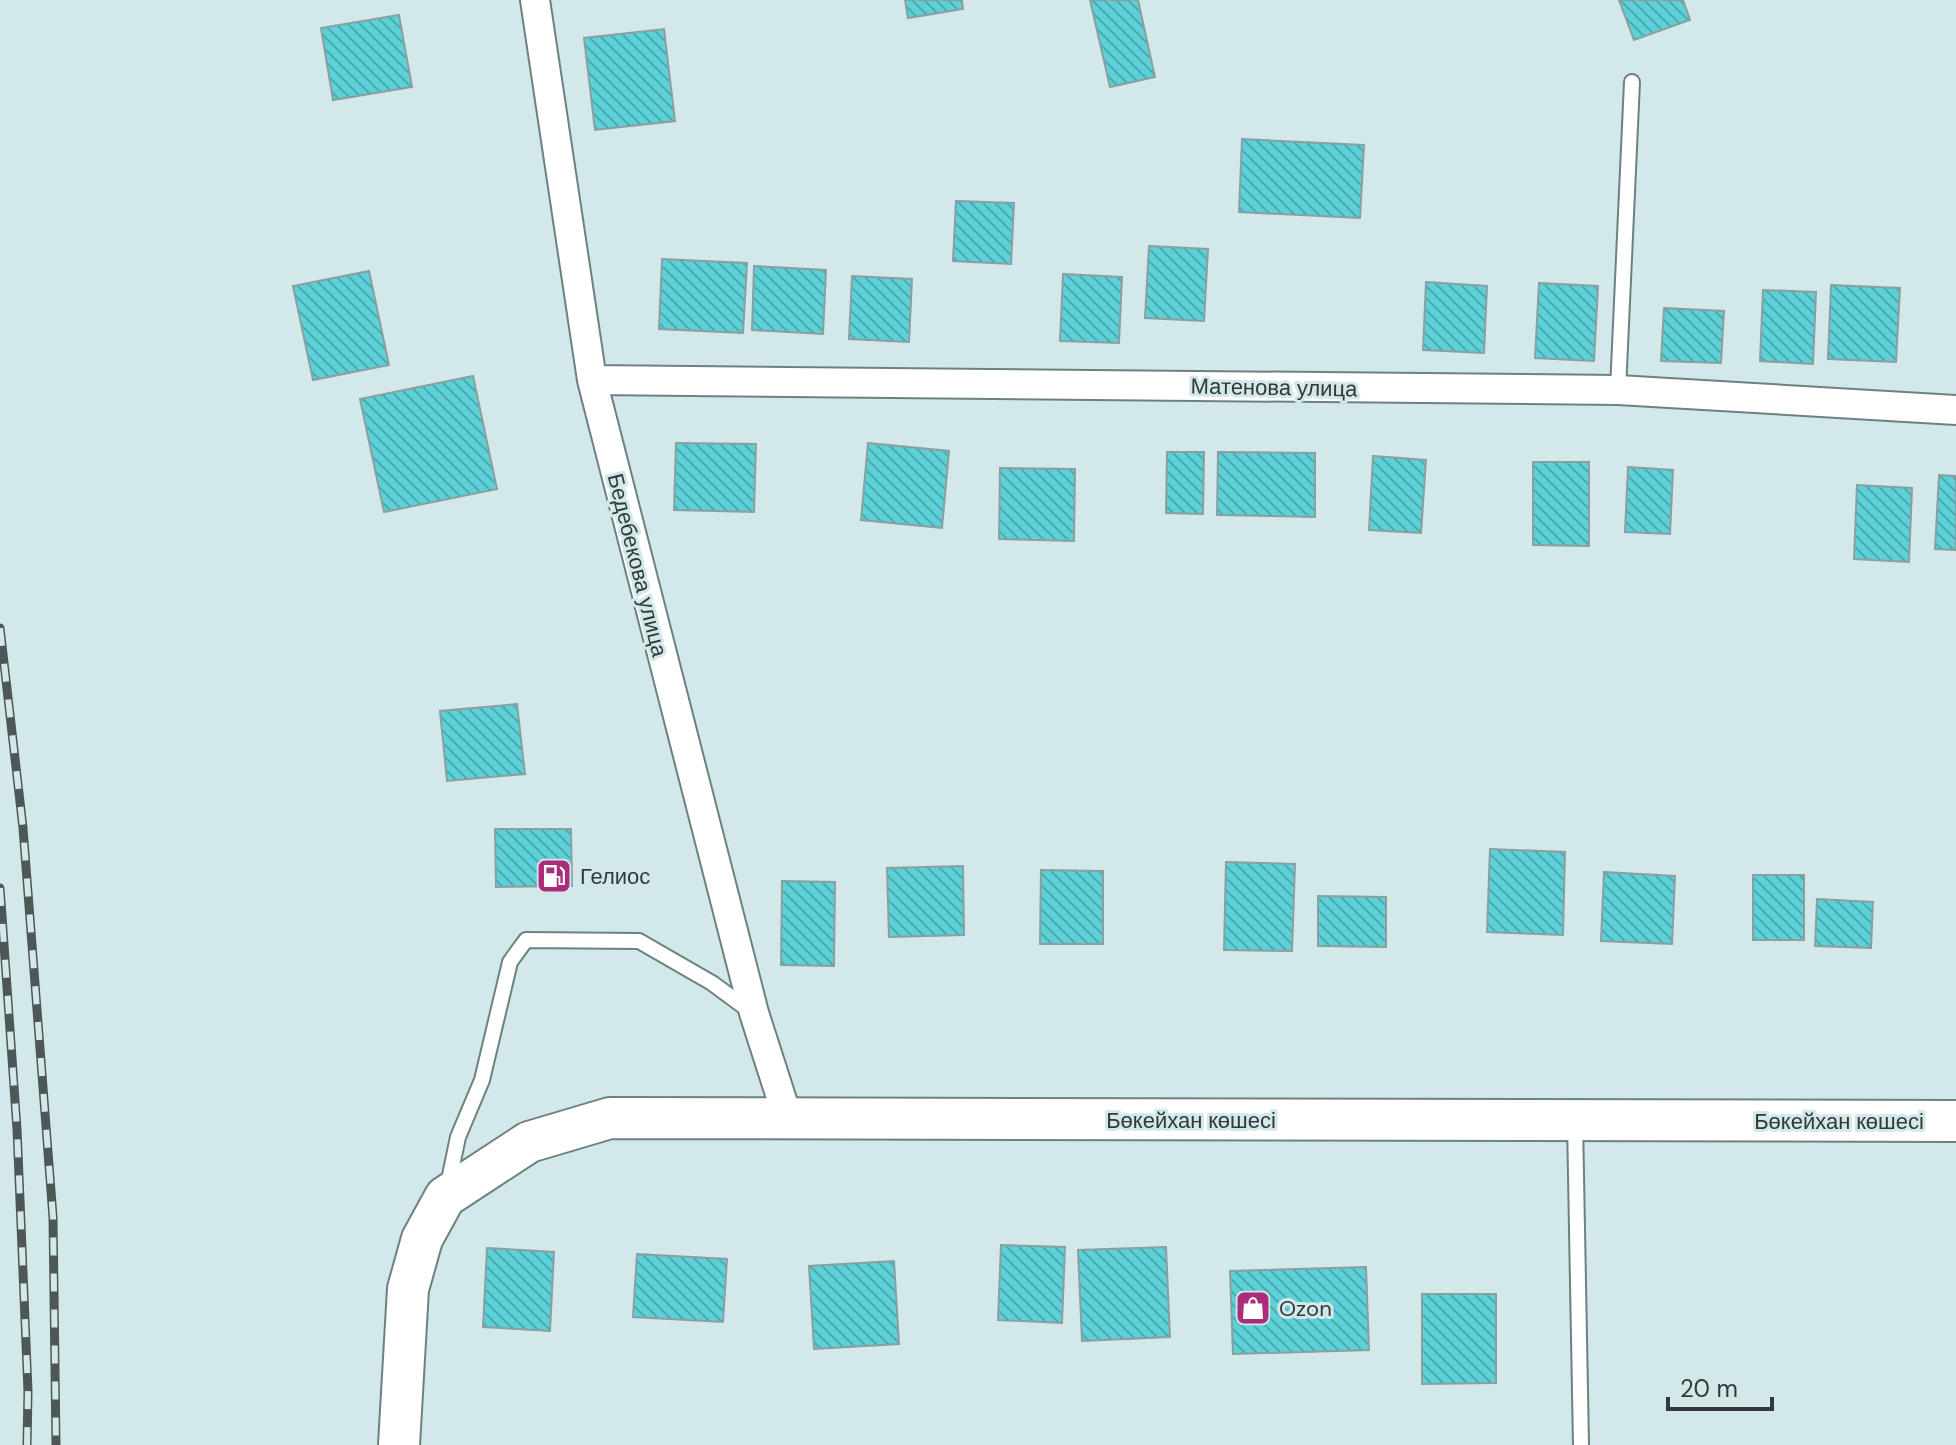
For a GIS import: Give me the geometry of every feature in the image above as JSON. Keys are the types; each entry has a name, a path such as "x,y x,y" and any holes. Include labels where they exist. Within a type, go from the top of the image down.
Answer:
{"street":[{"name":"Бедебекова улица","path":"535,0 592,380 754,1013 788,1119"},
{"name":"Матенова улица","path":"592,380 1618,390 1956,410"},
{"name":"Бөкейхан көшесі","path":"445,1197 529,1142 610,1118 1956,1121"},
{"path":"399,1445 408,1289 422,1239 445,1197"}],"lane":[{"path":"1618,390 1632,82"},
{"path":"445,1197 458,1137 482,1080 510,962 526,940 639,941 712,983 754,1013"},
{"path":"1575,1121 1581,1445"}],"building":[{"path":"905,0 962,0 963,9 908,18"},
{"path":"1090,0 1138,0 1155,77 1110,87"},
{"path":"1619,0 1683,0 1690,20 1634,40"},
{"path":"399,15 412,87 333,100 321,28"},
{"path":"664,29 675,121 595,130 584,38"},
{"path":"1242,139 1364,145 1360,218 1239,212"},
{"path":"956,201 1014,203 1011,264 953,261"},
{"path":"1149,246 1208,249 1204,321 1145,318"},
{"path":"662,259 747,263 743,333 659,329"},
{"path":"754,266 826,270 823,334 752,330"},
{"path":"369,271 389,365 313,380 293,286"},
{"path":"1063,274 1122,277 1119,343 1060,341"},
{"path":"852,276 912,279 909,342 849,339"},
{"path":"1426,282 1487,286 1484,353 1423,350"},
{"path":"1539,283 1598,286 1594,361 1535,358"},
{"path":"1831,285 1900,288 1896,362 1828,359"},
{"path":"1763,290 1816,292 1813,364 1760,361"},
{"path":"1664,308 1724,311 1721,363 1661,361"},
{"path":"473,376 497,489 384,512 360,399"},
{"path":"676,443 756,444 754,512 674,510"},
{"path":"868,443 949,451 942,528 861,520"},
{"path":"1167,452 1204,452 1203,514 1166,513"},
{"path":"1218,452 1315,453 1315,517 1217,515"},
{"path":"1373,456 1426,460 1421,533 1369,530"},
{"path":"1533,462 1589,462 1589,546 1533,545"},
{"path":"1628,467 1673,470 1670,534 1625,532"},
{"path":"1000,468 1075,469 1074,541 999,539"},
{"path":"1939,475 1956,476 1956,550 1935,549"},
{"path":"1857,485 1912,488 1909,562 1854,559"},
{"path":"517,704 525,774 447,781 440,711"},
{"path":"495,829 571,829 572,886 496,887"},
{"path":"1490,849 1565,852 1563,935 1487,932"},
{"path":"1226,862 1295,864 1292,951 1224,950"},
{"path":"963,866 964,935 889,937 887,868"},
{"path":"1041,870 1103,871 1103,944 1040,944"},
{"path":"1604,872 1675,876 1672,944 1601,941"},
{"path":"1753,875 1804,875 1804,940 1753,940"},
{"path":"782,881 835,882 834,966 781,965"},
{"path":"1318,896 1386,897 1386,947 1318,946"},
{"path":"1817,899 1873,902 1871,948 1815,946"},
{"path":"1001,1245 1065,1247 1062,1323 998,1320"},
{"path":"1166,1247 1170,1337 1082,1341 1078,1250"},
{"path":"487,1248 554,1252 550,1331 483,1327"},
{"path":"637,1254 727,1259 723,1322 633,1317"},
{"path":"894,1261 899,1344 814,1349 809,1266"},
{"path":"1366,1267 1369,1350 1233,1354 1230,1271"},
{"path":"1422,1294 1496,1294 1496,1383 1422,1384"}],"railway":[{"path":"0,628 23,828 53,1217 56,1445"},
{"path":"0,888 17,1129 28,1391 27,1445"}],"place":[{"name":"Гелиос","path":"554,876"},
{"name":"Ozon","path":"1253,1308"}]}
